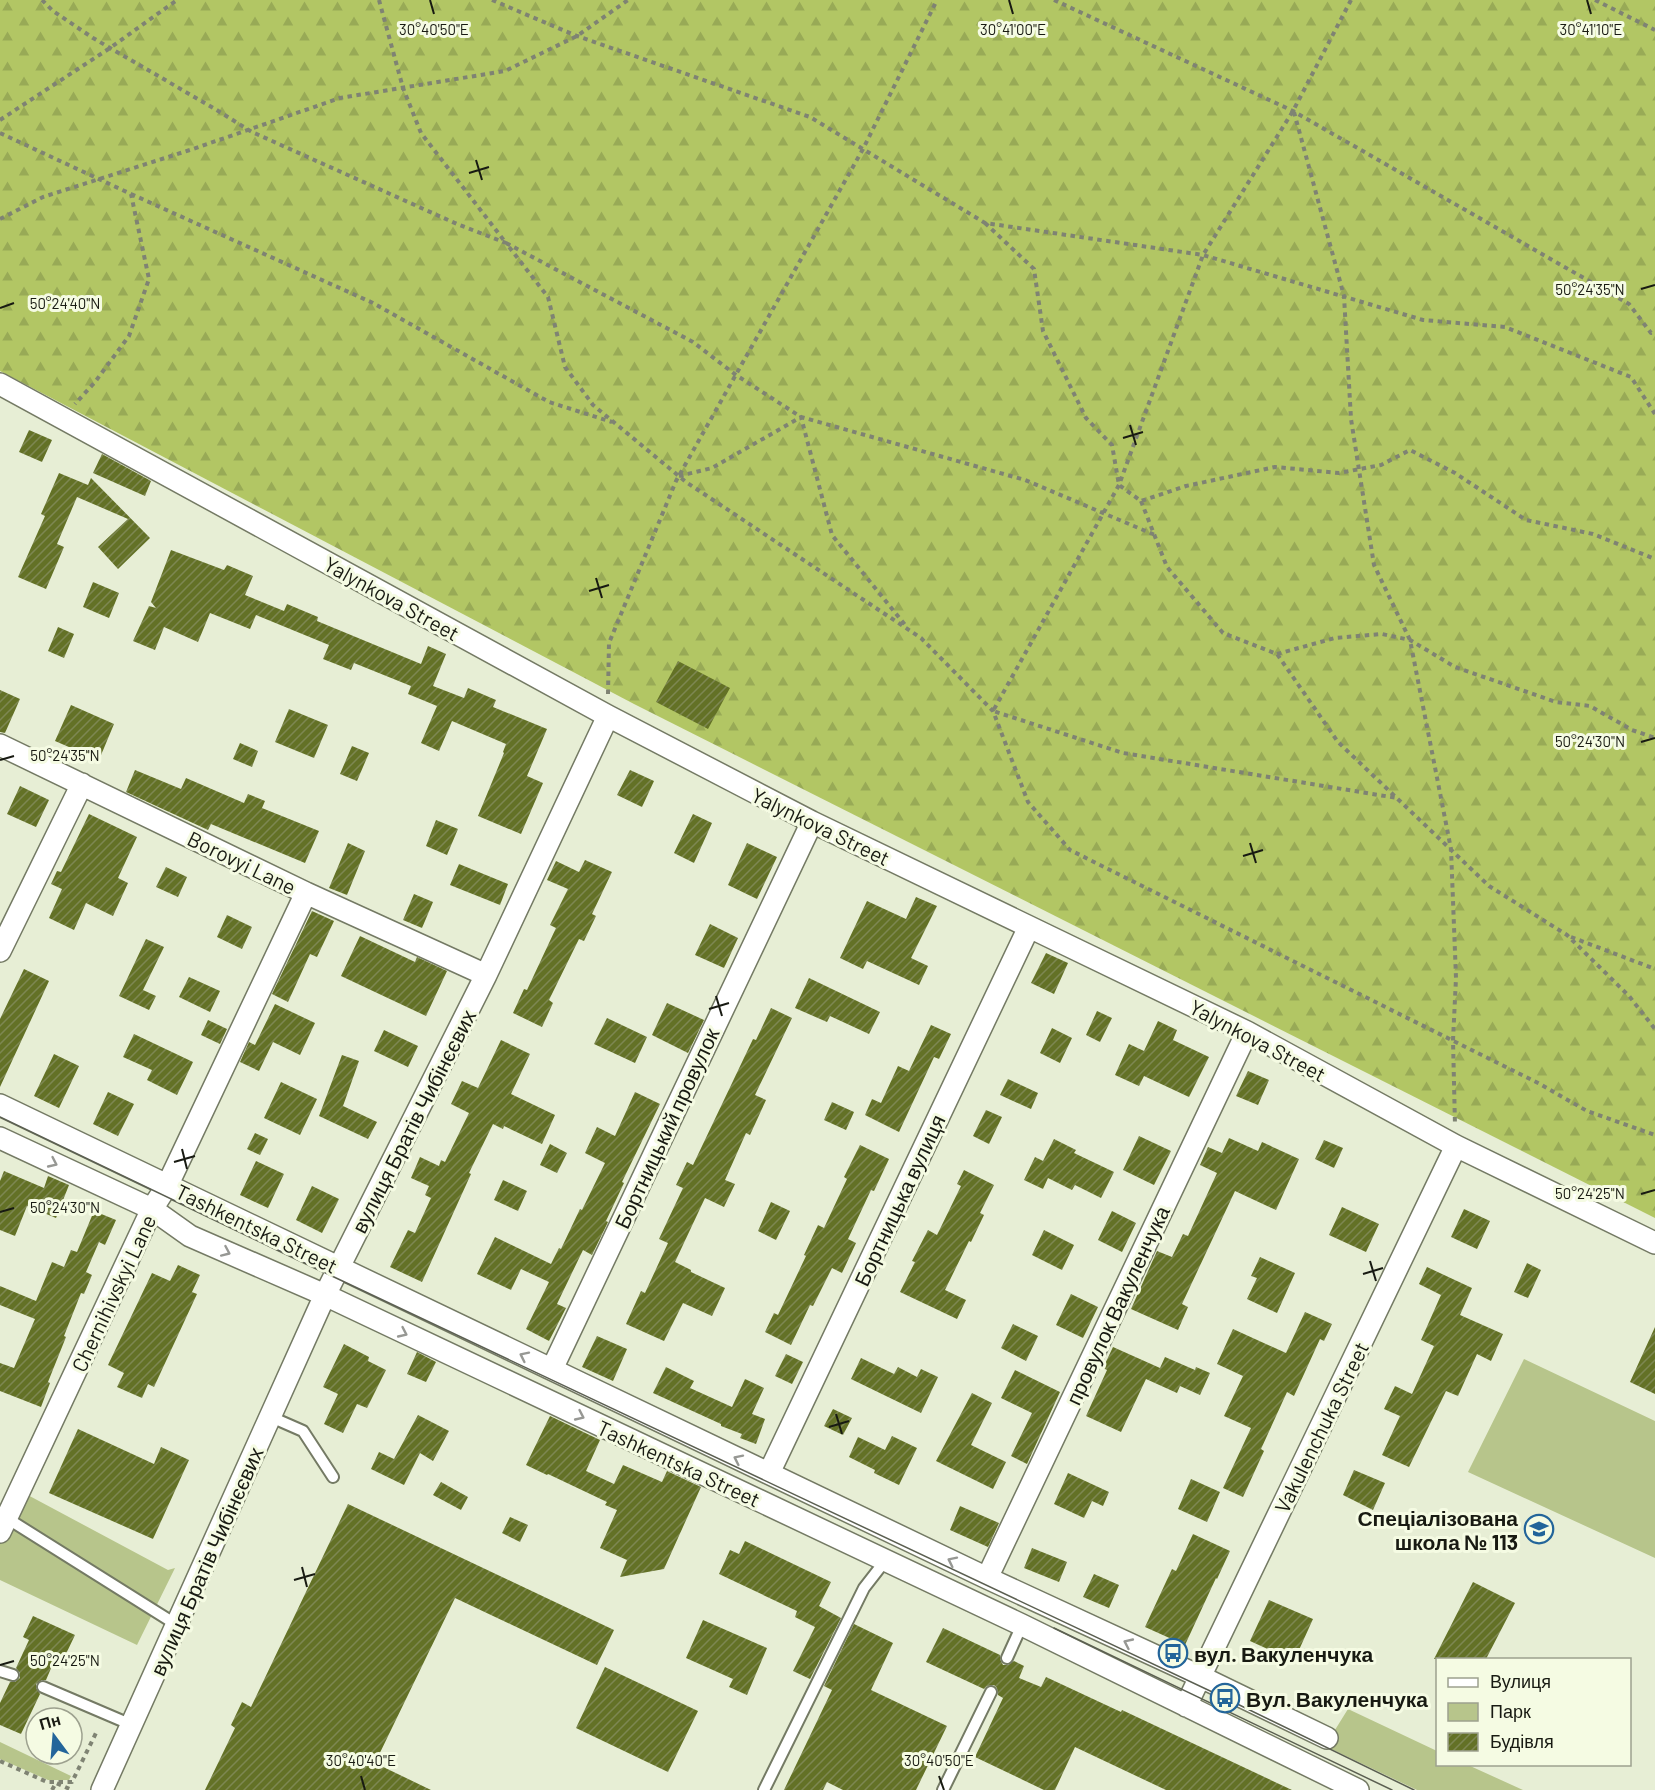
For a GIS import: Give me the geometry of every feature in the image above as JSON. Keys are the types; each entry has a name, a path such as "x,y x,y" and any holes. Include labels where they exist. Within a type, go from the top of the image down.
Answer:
{"street":[{"name":"Yalynkova Street","path":"0,384 608,716 812,822 1247,1032 1456,1146 1655,1243"},
{"name":"вулиця Братів Чибінєєвих","path":"102,1790 325,1295 486,975 608,716"},
{"name":"Borovyi Lane","path":"0,745 306,893 486,975"},
{"path":"0,951 82,784"},
{"name":"Бортницький провулок","path":"552,1370 812,822"},
{"name":"Chernihivskyi Lane","path":"2,1522 152,1209 168,1184 306,893"},
{"name":"Бортницька вулиця","path":"769,1473 1029,927"},
{"name":"провулок Вакуленчука","path":"987,1578 1247,1032"},
{"name":"Tashkentska Street","path":"0,1105 987,1578 1327,1738"},
{"name":"Tashkentska Street","path":"0,1138 152,1209 190,1236 325,1295 1022,1625 1358,1790"},
{"name":"Vakulenchuka Street","path":"1185,1706 1456,1146"}],"lane":[{"path":"271,1417 303,1431 333,1478"},
{"path":"2,1522 177,1625"},
{"path":"764,1790 864,1588 885,1561"},
{"path":"1007,1658 1022,1625"},
{"path":"0,1671 13,1675"},
{"path":"43,1687 132,1725"},
{"path":"944,1790 991,1692"}],"path":[{"path":"42,0 93,38 249,130 458,224 506,243 693,342 736,375 801,417 1024,480 1155,535"},
{"path":"0,120 110,48 177,0"},
{"path":"379,0 403,88 421,133 548,297 565,367 593,405 679,476 921,638 993,711 1028,802 1070,850 1453,1040 1540,1084 1587,1111 1655,1135"},
{"path":"492,0 577,36 810,117 985,223 1034,268 1043,331 1086,418 1112,445 1119,485 1141,501 1167,567 1223,633 1277,654 1338,742 1490,886 1567,935 1655,969"},
{"path":"0,219 43,197 340,98 505,71 577,36 628,0"},
{"path":"608,716 609,643 679,476 863,149 937,0"},
{"path":"1054,0 1293,111 1629,304 1651,333 1655,333"},
{"path":"993,711 1119,485 1203,255 1293,111 1351,0"},
{"path":"1595,0 1655,30"},
{"path":"1293,111 1344,296 1351,419 1374,565 1410,640 1451,849 1456,978 1453,1040 1456,1146"},
{"path":"0,133 373,303 549,402 616,423"},
{"path":"62,418 95,382 129,336 149,279 131,194"},
{"path":"985,223 1203,255 1423,320 1505,327 1631,376 1655,414"},
{"path":"679,476 712,468 801,417"},
{"path":"801,417 832,535 911,631"},
{"path":"1141,501 1186,486 1275,467 1339,473 1358,470 1381,465 1410,450 1455,473 1526,520 1593,534 1655,559"},
{"path":"1277,654 1335,638 1382,634 1410,640 1455,667 1556,702 1590,706 1632,730 1655,738"},
{"path":"993,711 1123,753 1397,798"},
{"path":"1567,935 1629,996 1655,1029"},
{"path":"0,1761 47,1782 72,1782 96,1733"},
{"path":"52,1790 56,1783"},
{"path":"56,1783 72,1790"}],"green space":[{"path":"0,0 1655,0 1655,1218 634,704 0,371"},
{"path":"1524,1359 1655,1421 1655,1558 1468,1472"},
{"path":"24,1493 168,1570 175,1568 137,1645 0,1580 0,1542"},
{"path":"1348,1709 1436,1751 1436,1766 1470,1766 1523,1790 1417,1790 1325,1746"},
{"path":"0,1742 24,1753 24,1766 50,1766 71,1776 69,1780 48,1780 0,1759"}],"building":[{"path":"29,430 52,440 42,462 19,452"},
{"path":"102,454 151,481 145,496 93,473"},
{"path":"59,473 88,485 91,478 150,538 118,569 98,547 128,519 77,497 57,544 64,547 46,589 18,577 45,516 41,514"},
{"path":"171,550 224,570 227,565 253,576 245,595 284,611 287,604 318,617 317,621 421,664 428,646 446,654 433,686 464,698 468,688 496,700 493,707 547,729 527,776 543,783 521,834 478,816 506,744 452,721 439,751 421,743 437,706 408,694 411,686 354,663 351,670 323,659 329,645 256,615 250,629 210,613 198,642 164,627 155,650 133,641 149,606 156,608 151,602"},
{"path":"93,582 119,593 109,618 83,607"},
{"path":"58,627 74,634 64,658 48,651"},
{"path":"678,661 730,688 708,729 656,702"},
{"path":"0,690 20,699 5,733 0,732"},
{"path":"71,705 114,724 99,760 55,741"},
{"path":"289,709 328,725 314,758 275,742"},
{"path":"240,743 258,751 252,767 233,759"},
{"path":"352,746 369,753 357,781 340,774"},
{"path":"135,770 181,789 186,778 244,803 248,794 265,801 262,808 319,831 305,863 211,824 208,830 126,792"},
{"path":"630,770 654,781 642,807 617,795"},
{"path":"20,786 49,800 36,827 7,814"},
{"path":"89,814 137,837 118,878 128,883 113,916 86,903 74,930 49,918 62,889 51,884 57,871 61,872"},
{"path":"693,814 712,823 694,863 674,853"},
{"path":"436,820 458,829 447,855 426,846"},
{"path":"348,843 365,851 347,895 329,888"},
{"path":"747,843 777,857 757,899 728,885"},
{"path":"585,860 612,872 592,914 596,916 584,941 579,939 549,1000 553,1003 542,1027 513,1013 524,989 527,990 556,928 550,925 568,889 547,880 556,861 579,872"},
{"path":"459,864 508,884 500,905 450,885"},
{"path":"166,867 187,877 178,897 156,887"},
{"path":"414,894 433,902 422,928 403,920"},
{"path":"916,897 937,906 911,958 928,966 919,985 867,961 863,969 840,958 867,901 906,919"},
{"path":"312,911 334,921 317,957 310,954 288,1002 272,994"},
{"path":"227,915 252,927 242,949 217,937"},
{"path":"710,924 738,938 724,968 695,955"},
{"path":"360,936 415,962 417,957 447,971 426,1016 341,976"},
{"path":"146,939 164,947 143,990 156,996 149,1010 119,996"},
{"path":"1046,953 1068,963 1054,994 1031,983"},
{"path":"24,969 49,981 0,1087 0,1019"},
{"path":"189,977 220,991 210,1012 179,997"},
{"path":"809,978 880,1012 869,1034 830,1016 827,1022 795,1008"},
{"path":"667,1003 704,1020 688,1053 652,1035"},
{"path":"275,1004 315,1023 300,1055 273,1042 259,1071 240,1062 249,1042 255,1045"},
{"path":"771,1008 792,1018 755,1095 766,1100 750,1135 746,1133 725,1180 735,1184 724,1207 705,1198 675,1262 725,1288 712,1316 683,1303 664,1341 626,1324 641,1291 645,1293 668,1243 659,1239 683,1188 676,1185 687,1162 693,1165 753,1039 756,1040"},
{"path":"1097,1011 1112,1018 1100,1042 1086,1035"},
{"path":"607,1018 647,1037 635,1063 594,1044"},
{"path":"208,1020 227,1029 220,1044 201,1035"},
{"path":"1158,1021 1177,1030 1173,1040 1209,1057 1189,1097 1144,1076 1139,1086 1115,1075 1129,1044 1144,1051"},
{"path":"931,1025 951,1034 939,1059 934,1057 899,1132 865,1115 872,1099 881,1103 898,1066 909,1071"},
{"path":"1052,1028 1072,1038 1060,1063 1040,1053"},
{"path":"384,1030 418,1046 408,1067 374,1051"},
{"path":"134,1034 193,1062 177,1095 147,1080 152,1070 123,1057"},
{"path":"501,1040 530,1054 511,1094 555,1115 542,1144 504,1126 503,1129 493,1124 469,1173 471,1174 422,1282 390,1267 408,1230 415,1233 431,1198 425,1195 429,1186 411,1178 420,1157 439,1166 441,1160 445,1162 469,1113 451,1104 462,1081 478,1088"},
{"path":"54,1054 79,1066 59,1108 34,1096"},
{"path":"342,1055 359,1061 343,1106 377,1122 368,1139 319,1116"},
{"path":"1248,1071 1269,1080 1258,1105 1236,1096"},
{"path":"1008,1079 1038,1093 1031,1109 1000,1095"},
{"path":"281,1082 317,1099 300,1135 264,1118"},
{"path":"108,1092 134,1104 118,1136 93,1124"},
{"path":"635,1092 660,1104 622,1182 624,1183 606,1221 608,1222 592,1255 583,1250 557,1304 566,1308 549,1341 526,1329 549,1282 521,1269 511,1290 477,1274 495,1237 551,1264 559,1248 561,1249 580,1209 582,1210 605,1163 585,1153 597,1127 615,1136"},
{"path":"832,1102 854,1112 846,1130 824,1120"},
{"path":"986,1110 1002,1117 989,1144 973,1136"},
{"path":"255,1133 268,1139 260,1155 247,1149"},
{"path":"1139,1136 1171,1151 1154,1185 1123,1170"},
{"path":"1229,1138 1258,1151 1262,1142 1299,1159 1276,1210 1235,1191 1182,1304 1188,1307 1178,1330 1131,1309 1157,1251 1172,1257 1183,1234 1188,1236 1217,1173 1200,1165 1208,1147 1222,1153"},
{"path":"1054,1139 1076,1150 1074,1153 1114,1172 1101,1198 1075,1185 1072,1190 1048,1178 1043,1189 1024,1180 1035,1157 1043,1161"},
{"path":"1324,1140 1343,1148 1334,1168 1315,1159"},
{"path":"550,1144 567,1153 557,1173 540,1165"},
{"path":"860,1145 889,1159 874,1191 871,1190 848,1239 856,1243 842,1273 832,1268 813,1306 810,1305 791,1345 765,1332 774,1313 778,1315 818,1225 824,1228 847,1179 844,1177"},
{"path":"256,1161 284,1174 268,1208 240,1195"},
{"path":"964,1170 994,1185 980,1213 984,1215 945,1290 966,1300 957,1319 900,1292 915,1262 912,1261 928,1230 937,1235 961,1186 957,1184"},
{"path":"4,1171 44,1188 48,1176 69,1185 56,1218 27,1206 15,1236 0,1230 0,1181"},
{"path":"503,1180 527,1191 518,1211 494,1200"},
{"path":"312,1186 339,1199 322,1233 296,1220"},
{"path":"771,1202 790,1211 776,1240 758,1231"},
{"path":"1342,1207 1379,1224 1366,1252 1329,1235"},
{"path":"1464,1209 1490,1221 1477,1249 1451,1237"},
{"path":"94,1211 116,1220 105,1245 99,1242 86,1272 92,1275 84,1294 81,1293 64,1336 66,1337 48,1382 50,1383 41,1407 0,1391 0,1363 14,1368 35,1319 0,1305 0,1286 36,1301 52,1262 64,1267 71,1250 77,1252"},
{"path":"1112,1211 1136,1223 1122,1252 1098,1240"},
{"path":"1044,1230 1074,1245 1062,1270 1032,1255"},
{"path":"1260,1257 1295,1273 1277,1313 1247,1299 1257,1278 1251,1276"},
{"path":"1527,1263 1541,1270 1528,1298 1514,1292"},
{"path":"178,1265 200,1275 192,1292 197,1294 154,1387 148,1384 142,1398 117,1387 124,1373 108,1365 152,1273 170,1281"},
{"path":"1427,1267 1472,1288 1460,1315 1503,1334 1491,1361 1477,1354 1458,1396 1446,1391 1409,1467 1382,1455 1400,1416 1384,1409 1395,1386 1412,1394 1434,1346 1421,1340 1441,1295 1419,1284"},
{"path":"1071,1294 1098,1307 1083,1338 1056,1325"},
{"path":"1305,1312 1332,1324 1324,1341 1320,1339 1294,1396 1287,1392 1261,1449 1264,1451 1243,1497 1223,1488 1251,1428 1224,1416 1243,1376 1217,1364 1233,1329 1286,1353"},
{"path":"1013,1324 1038,1336 1026,1361 1001,1348"},
{"path":"1655,1327 1655,1394 1630,1382"},
{"path":"597,1336 627,1349 613,1381 582,1367"},
{"path":"344,1344 369,1357 368,1361 386,1370 367,1408 357,1404 343,1433 324,1424 338,1394 323,1387"},
{"path":"1113,1347 1160,1368 1165,1357 1195,1370 1196,1367 1210,1373 1200,1395 1180,1386 1177,1393 1146,1379 1121,1432 1086,1416 1107,1370 1103,1368"},
{"path":"417,1352 436,1362 426,1382 407,1374"},
{"path":"786,1354 803,1362 792,1384 775,1376"},
{"path":"861,1358 894,1374 898,1367 917,1377 921,1369 938,1377 921,1413 851,1379"},
{"path":"666,1367 694,1381 690,1388 732,1407 745,1379 764,1388 752,1414 765,1419 756,1444 740,1438 742,1434 653,1393"},
{"path":"1015,1370 1060,1392 1027,1464 1011,1456 1032,1413 1001,1398"},
{"path":"972,1393 992,1403 971,1445 1006,1462 993,1489 936,1461"},
{"path":"833,1409 852,1418 843,1435 824,1426"},
{"path":"418,1415 449,1431 433,1461 420,1453 404,1485 371,1469 379,1452 394,1459"},
{"path":"550,1416 600,1440 586,1471 614,1484 623,1465 662,1482 667,1471 701,1487 664,1569 620,1577 627,1560 600,1548 617,1510 605,1505 607,1502 526,1465"},
{"path":"78,1429 154,1464 161,1447 189,1460 153,1539 49,1493"},
{"path":"892,1436 917,1448 899,1485 849,1457 858,1437 885,1450"},
{"path":"1354,1470 1385,1483 1373,1510 1343,1495"},
{"path":"1068,1473 1109,1492 1103,1506 1092,1501 1084,1518 1054,1504"},
{"path":"1191,1479 1220,1492 1207,1522 1178,1509"},
{"path":"441,1482 468,1497 461,1510 433,1495"},
{"path":"348,1504 614,1630 597,1665 455,1598 375,1763 431,1790 205,1790 235,1728 231,1725 242,1702 251,1707"},
{"path":"960,1506 999,1523 988,1547 950,1530"},
{"path":"510,1517 528,1525 520,1542 502,1533"},
{"path":"1193,1534 1230,1551 1185,1645 1145,1627 1172,1569 1176,1571"},
{"path":"745,1541 831,1582 819,1606 841,1618 810,1679 793,1671 815,1627 795,1617 797,1611 719,1574 730,1550 739,1554"},
{"path":"1032,1548 1067,1562 1059,1582 1024,1568"},
{"path":"1094,1574 1119,1585 1109,1608 1083,1597"},
{"path":"1473,1582 1515,1603 1487,1658 1434,1659"},
{"path":"1269,1600 1313,1619 1294,1661 1250,1641"},
{"path":"33,1616 75,1635 65,1656 62,1655 56,1668 52,1666 46,1680 36,1684 40,1694 34,1706 24,1706 24,1728 21,1734 0,1725 0,1703 10,1682 15,1682 20,1678 20,1673 16,1668 29,1640 23,1637"},
{"path":"703,1620 767,1648 747,1695 729,1687 733,1679 686,1658"},
{"path":"854,1624 893,1643 871,1690 947,1726 916,1790 843,1790 827,1782 823,1790 784,1790 832,1690 824,1686"},
{"path":"943,1628 1000,1655 1003,1665 1014,1661 1024,1666 1019,1678 1041,1687 1046,1677 1292,1790 1166,1790 1075,1747 1055,1790 1044,1790 975,1757 1003,1698 998,1695 994,1685 984,1689 926,1662"},
{"path":"605,1667 698,1711 668,1772 576,1728"}],"tram line":[{"path":"0,1117 1225,1698 1414,1790"},
{"path":"1054,1628 1392,1790"}],"place":[{"name":"Спеціалізована школа № 113","path":"1539,1529"},
{"name":"вул. Вакуленчука","path":"1173,1653"},
{"name":"Вул. Вакуленчука","path":"1225,1698"}]}
